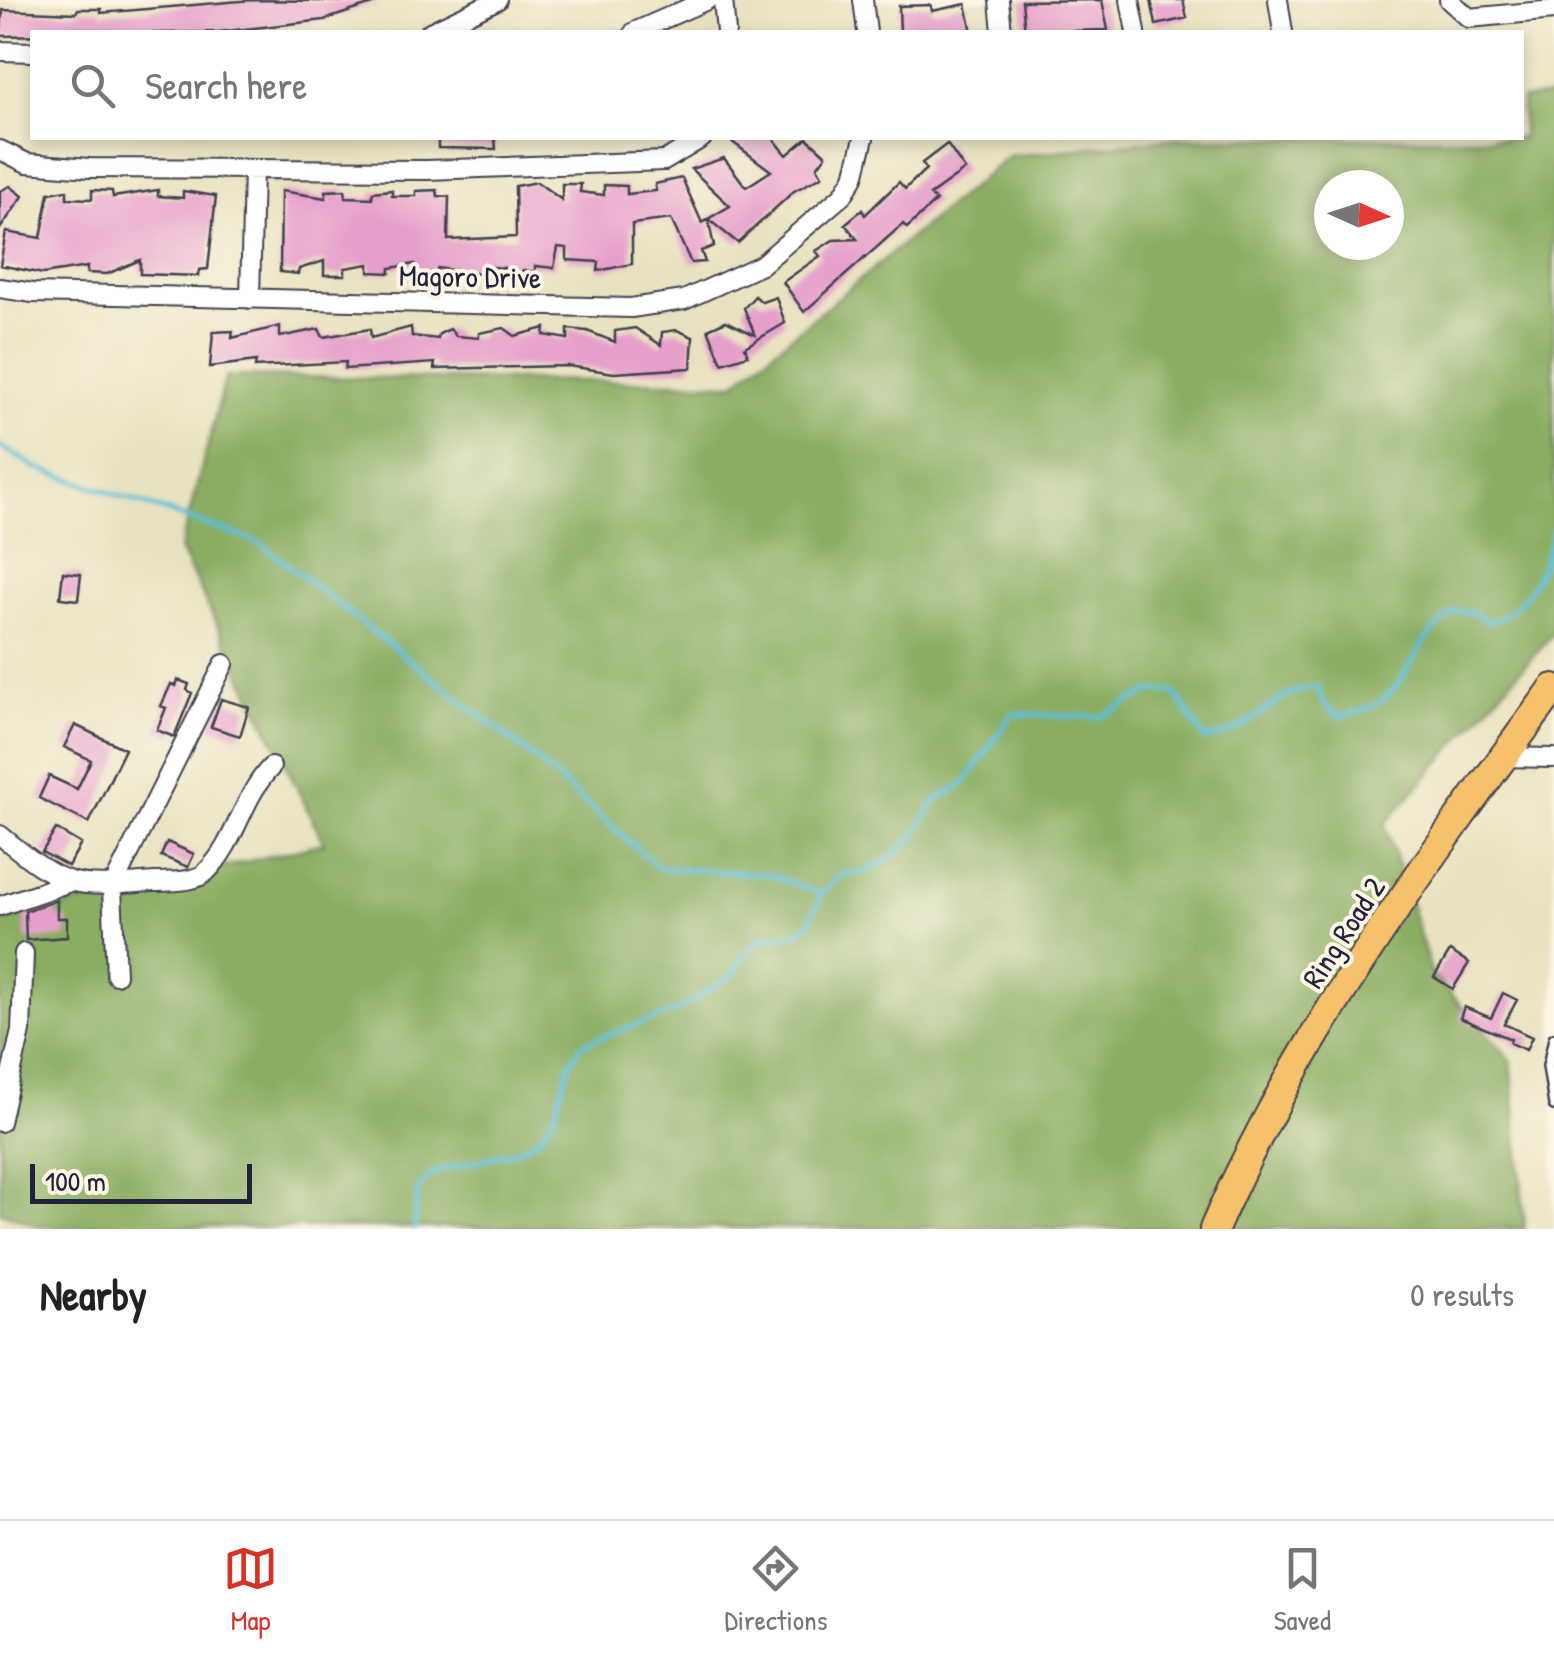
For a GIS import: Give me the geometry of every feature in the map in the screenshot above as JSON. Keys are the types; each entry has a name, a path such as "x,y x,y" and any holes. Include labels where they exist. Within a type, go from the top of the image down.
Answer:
{"main road":[{"name":"Ring Road 2","path":"1214,1229 1281,1096 1331,1014 1503,757 1554,688"}],"street":[{"path":"434,30 497,0"},
{"path":"638,30 706,0"},
{"path":"723,0 726,30"},
{"path":"863,0 867,30"},
{"path":"999,0 1002,30"},
{"path":"1130,0 1136,30"},
{"path":"1278,0 1283,30"},
{"path":"1450,0 1460,14 1470,18 1554,10"},
{"path":"0,51 30,52"},
{"path":"0,150 27,163 90,168 253,170 664,161 699,140"},
{"name":"Magoro Drive","path":"0,288 250,299 631,308 684,300 760,265 842,194 854,177 863,140"},
{"path":"250,299 253,170"},
{"path":"116,975 112,888 224,664"},
{"path":"1503,757 1554,758"},
{"path":"0,906 67,883 112,888 202,876 213,864 250,791 272,767"},
{"path":"0,836 67,883"},
{"path":"0,1122 22,1031 24,954"}],"lane":[{"path":"1554,1038 1548,1066 1554,1105"}],"green space":[{"path":"1554,96 1554,632 1385,824 1432,974 1511,1060 1525,1229 41,1227 0,1212 0,922 324,843 180,549 226,376 735,383 1009,156 1159,140 1524,140 1524,99"}],"building":[{"path":"252,0 378,2 324,20 236,30 30,30 30,35 0,36 3,10 76,13 78,9 101,9 101,13"},
{"path":"1102,0 1108,30 1025,30 1022,1"},
{"path":"1151,0 1183,0 1187,18 1156,25"},
{"path":"966,4 972,30 900,30 899,6 931,5 932,11"},
{"path":"438,140 495,140 496,149 438,148"},
{"path":"730,140 775,140 787,155 809,140 826,155 817,167 822,176 794,191 738,243 708,219 730,206 691,169 724,158 746,187 771,171"},
{"path":"947,144 965,170 930,195 936,201 907,228 903,224 804,312 783,282 820,256 816,251 833,240 857,239 845,224 862,210 865,215 899,182 905,189 926,169 922,163"},
{"path":"682,178 702,223 708,219 714,246 701,251 705,262 691,263 671,219 632,224 632,264 598,271 599,262 567,260 567,248 558,247 554,268 535,266 535,272 523,270 518,277 504,272 504,268 481,266 480,274 438,268 435,275 416,273 415,264 390,268 390,273 369,272 369,264 345,268 345,275 324,275 324,261 299,269 298,274 280,272 281,191 326,198 326,191 345,190 346,197 372,198 373,192 392,190 392,196 416,196 416,191 437,190 438,196 449,197 448,240 516,237 515,186 537,182 562,200 562,184 581,184 580,192 604,195 604,185 627,186 627,194 656,191 655,184"},
{"path":"10,186 23,196 0,229 0,191"},
{"path":"67,190 67,198 92,199 92,190 112,191 113,197 158,190 158,196 183,198 183,191 216,196 208,269 199,270 198,276 140,274 140,260 107,274 87,273 87,267 43,274 0,265 6,232 41,238 49,193"},
{"path":"755,296 762,302 776,297 785,323 745,347 748,355 722,363 708,329 726,321 755,335 744,308"},
{"path":"280,326 280,337 319,329 323,337 370,329 371,338 411,327 412,336 438,339 439,334 450,329 456,336 479,338 479,333 504,328 515,336 545,328 544,335 568,339 568,329 587,331 615,342 615,331 635,328 661,345 662,332 677,330 693,337 691,368 614,373 568,366 434,369 435,363 345,369 346,362 255,367 256,361 210,367 213,332 233,331 232,338"},
{"path":"63,572 81,574 78,600 60,598"},
{"path":"178,680 189,684 187,690 192,693 174,737 157,730 166,708 161,706 171,684 176,686"},
{"path":"221,699 249,707 240,736 211,727"},
{"path":"75,725 125,749 89,823 39,798 49,776 77,789 91,760 64,747"},
{"path":"56,829 81,844 68,866 42,852"},
{"path":"167,842 194,854 188,867 161,856"},
{"path":"57,900 57,918 67,918 67,937 26,940 25,911"},
{"path":"1450,951 1469,963 1453,989 1434,977"},
{"path":"1503,993 1517,1000 1504,1024 1532,1037 1526,1050 1510,1043 1511,1039 1460,1018 1464,1007 1491,1018"}],"waterway":[{"path":"0,446 37,468 260,543 532,756 659,868 768,874 819,893"},
{"path":"414,1229 418,1189 434,1172 518,1150 540,1137 554,1115 570,1063 582,1044 675,1012 733,975 745,953 760,939 797,933 810,922 821,894 842,874 863,873 885,862 912,839 936,800 965,783 1012,714 1101,717 1151,691 1174,692 1205,739 1238,728 1288,695 1318,687 1323,703 1338,716 1363,711 1394,689 1425,641 1456,611 1473,613 1488,622 1514,608 1532,585 1554,528"}]}
